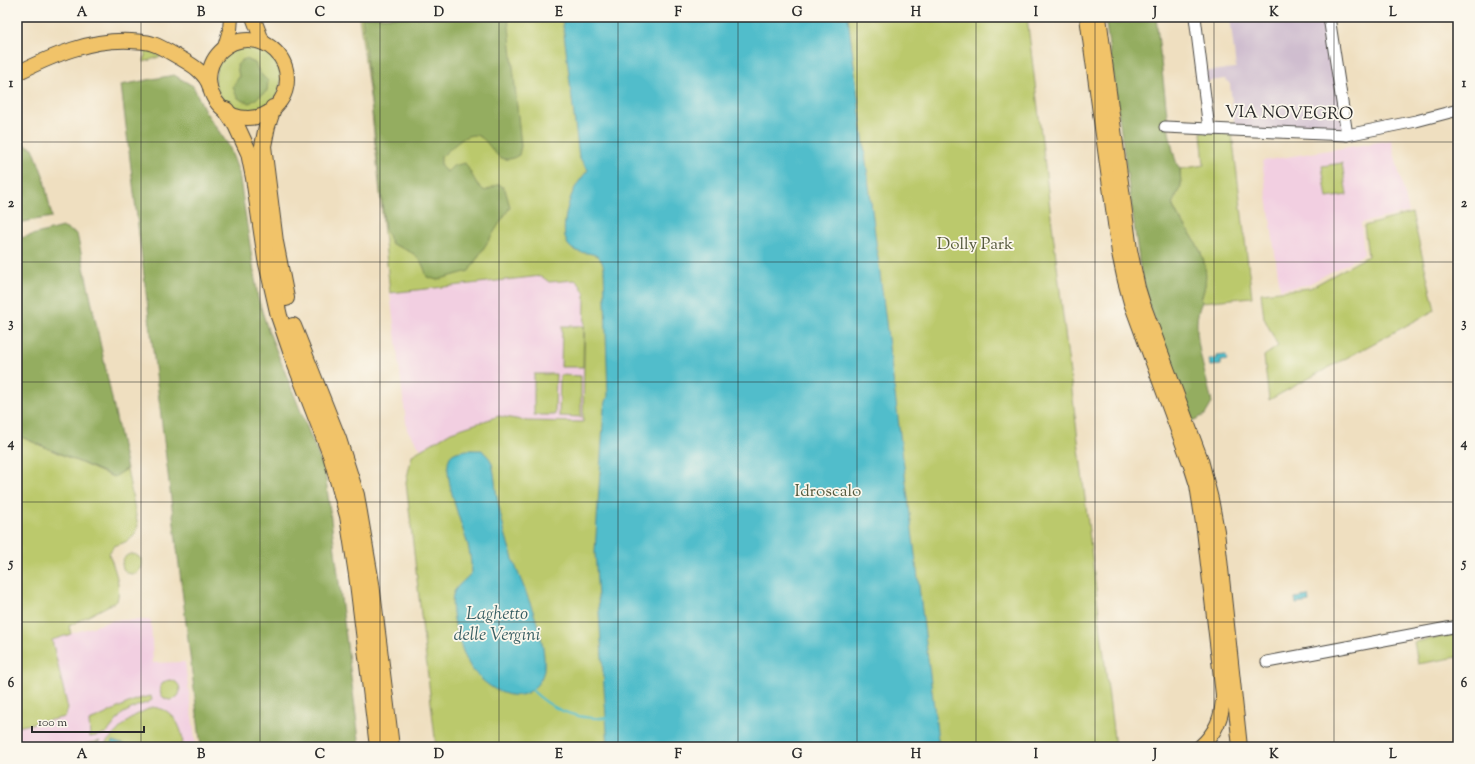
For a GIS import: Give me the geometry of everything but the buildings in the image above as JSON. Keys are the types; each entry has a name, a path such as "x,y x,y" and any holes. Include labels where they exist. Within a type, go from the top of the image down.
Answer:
{"highway":[{"path":"273,108 267,126 263,146 272,221 282,285 294,329 338,439 356,495 371,583 391,747"},
{"path":"226,110 236,125 249,153 266,259 279,316 294,360 326,439 344,498 355,555 378,747"}],"main road":[{"path":"211,91 209,78 210,69 222,51 230,30 231,17"},
{"path":"253,17 263,42"},
{"path":"1087,17 1116,229 1125,281 1131,303 1191,466 1201,506 1220,660 1223,699 1222,712 1217,726 1211,736 1200,747"},
{"path":"1099,17 1130,250 1138,288 1201,460 1211,499 1217,531 1240,747"},
{"path":"17,73 68,50 96,42 146,42 176,56 204,74 217,102 226,110 238,116 250,117 262,115 273,108 282,98 285,90 287,72 280,56 271,47 263,42 246,40 233,43 212,58 202,60 176,56"}],"street":[{"path":"1195,17 1209,129"},
{"path":"1329,17 1347,135"},
{"name":"VIA NOVEGRO","path":"1165,127 1347,135 1458,110"},
{"path":"1267,662 1458,626"}],"shaded area":[{"path":"1230,17 1329,17 1347,135 1235,130 1230,84 1225,79 1203,82 1202,72 1236,68"},
{"path":"1391,140 1409,212 1361,223 1364,254 1307,285 1280,289 1262,161"},
{"path":"541,276 549,282 575,280 585,294 583,423 527,421 499,416 421,449 407,430 390,293"},
{"path":"114,620 151,620 153,663 185,662 196,747 17,747 17,718 67,707 51,640"}],"green space":[{"path":"110,17 162,17 111,21"},
{"name":"Idroscalo","path":"359,17 1027,17 1115,747 436,747 406,482 412,455 451,432 499,416 527,421 583,422 585,294 575,280 549,282 541,276 390,293 371,104"},
{"path":"362,17 508,17 521,146 519,155 510,159 503,158 497,155 482,138 476,135 465,137 441,157 441,167 447,172 453,166 465,163 476,182 485,191 499,184 505,189 510,207 469,271 437,280 427,277 422,263 418,258 410,252 392,244 385,229"},
{"path":"1105,17 1156,17 1169,132 1175,157 1180,169 1181,186 1172,204 1199,249 1206,273 1204,290 1201,299 1202,302 1197,318 1197,332 1200,353 1212,403 1205,415 1192,421 1149,305 1140,267"},
{"path":"248,46 260,49 271,56 278,67 281,79 278,91 271,102 260,109 248,112 236,109 225,102 218,91 215,79 218,67 225,56 236,49"},
{"path":"142,49 162,56 144,62 145,54"},
{"path":"246,59 255,63 259,72 268,81 267,91 250,103 238,98 233,86 239,77 237,65 242,60"},
{"path":"174,75 193,86 205,111 229,146 239,173 258,298 267,327 325,472 360,747 201,747 121,85"},
{"path":"1201,132 1232,134 1252,297 1202,302 1201,299 1204,290 1206,273 1202,257 1195,241 1172,203 1181,186 1180,169 1204,165"},
{"path":"17,142 33,148 43,175 52,217 17,223"},
{"path":"1342,163 1347,195 1327,198 1322,166"},
{"path":"1412,213 1435,310 1269,400 1264,356 1278,346 1264,318 1261,293 1310,288 1368,256 1364,226"},
{"path":"62,227 77,234 127,469 114,477 17,435 17,239"},
{"path":"562,326 584,326 583,367 561,367"},
{"path":"534,374 556,374 555,415 534,415"},
{"path":"560,375 581,376 581,417 559,416"},
{"path":"17,435 113,477 127,469 138,526 132,538 114,546 109,553 119,589 117,601 69,626 71,634 52,640 68,709 65,717 17,727"},
{"path":"132,554 139,557 142,564 139,571 132,574 125,571 122,564 125,557"},
{"path":"1458,634 1458,657 1418,664 1414,642"},
{"path":"170,680 177,683 180,690 177,697 170,700 163,697 160,690 163,683"},
{"path":"151,696 152,700 122,714 106,734 90,737 89,721 127,703"},
{"path":"152,707 166,711 175,719 182,733 182,747 102,747 134,716"},
{"path":"100,741 93,747 72,747"}],"water":[{"name":"Idroscalo","path":"562,17 848,17 939,747 608,747 595,552 604,408 608,396 604,268 602,261 598,257 589,253 574,250 566,242 564,227 567,209 576,186 588,170 579,157"},
{"path":"1226,355 1227,360 1221,361 1221,365 1210,366 1209,359 1217,359 1217,356"},
{"name":"Laghetto delle Vergini","path":"482,450 492,463 502,522 514,562 539,629 544,656 543,675 532,690 524,694 516,695 499,692 484,682 477,675 468,663 464,654 454,620 452,599 454,592 472,572 468,545 454,501 448,467 449,459 452,455 456,452"},
{"path":"1308,596 1309,602 1296,604 1295,598"},
{"path":"112,741 132,747 111,747"}],"waterway":[{"path":"532,690 548,703 566,712 586,717 607,718"}],"park label":[{"name":"Dolly Park","path":"975,245"}]}
